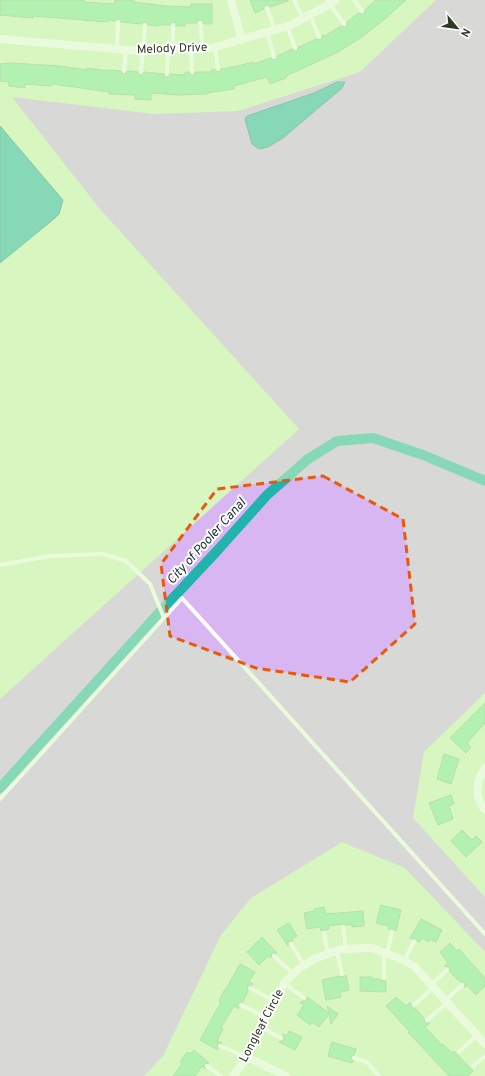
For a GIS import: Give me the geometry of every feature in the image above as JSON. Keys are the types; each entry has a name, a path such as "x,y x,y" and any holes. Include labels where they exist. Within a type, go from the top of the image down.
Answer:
{"street":[{"path":"231,0 242,40"},
{"name":"Melody Drive","path":"0,39 126,50 203,49 242,40 287,26 303,19 330,1"},
{"path":"485,768 479,778 478,797 482,807 485,810"},
{"name":"Longleaf Circle","path":"234,1076 247,1057 260,1027 284,983 304,965 314,959 342,950 372,948 414,966 485,1044"},
{"path":"247,1057 273,1073 286,1076"}],"lane":[{"path":"294,0 303,19"},
{"path":"354,0 362,11"},
{"path":"330,1 344,24"},
{"path":"267,8 274,57"},
{"path":"310,14 319,37"},
{"path":"116,49 118,22"},
{"path":"200,23 203,49"},
{"path":"141,72 145,25"},
{"path":"167,74 173,25"},
{"path":"287,26 295,48"},
{"path":"215,47 218,70"},
{"path":"191,49 192,72"},
{"path":"124,71 126,50"},
{"path":"0,565 50,556 103,554 126,561 150,584 164,618"},
{"path":"0,799 182,598 485,934"},
{"path":"342,974 343,927"},
{"path":"384,978 385,953 392,932"},
{"path":"324,933 328,954"},
{"path":"404,961 414,942"},
{"path":"291,944 304,965"},
{"path":"274,956 293,974"},
{"path":"414,1005 448,970"},
{"path":"284,983 304,998"},
{"path":"427,1020 462,985"},
{"path":"250,988 274,1001"},
{"path":"241,1005 266,1017"},
{"path":"260,1027 281,1038"},
{"path":"460,1052 477,1035"},
{"path":"220,1046 247,1057"},
{"path":"473,1066 485,1056"},
{"path":"354,1058 368,1062 379,1076"},
{"path":"207,1066 222,1076"}],"highlighted area":[{"path":"323,476 403,519 415,624 350,682 256,668 170,636 161,564 217,489"}],"shaded area":[{"path":"436,0 485,0 485,693 424,752 413,818 485,897 485,952 405,868 342,842 251,898 221,935 163,1056 144,1076 0,1076 0,699 299,429 99,208 12,97 154,114 238,111 360,72"}],"water":[{"path":"337,82 345,82 342,88 283,138 268,147 259,149 252,144 245,119 247,116 314,93"},
{"path":"0,126 63,200 59,214 55,218 0,263"}],"building":[{"path":"0,0 84,0 84,2 114,4 115,0 134,0 134,2 166,6 191,7 191,4 212,4 212,24 204,24 203,21 198,20 197,23 185,23 185,26 176,26 176,23 173,22 170,25 158,26 148,25 146,22 143,22 142,24 121,22 119,19 115,21 108,20 108,22 0,15"},
{"path":"250,0 288,1 270,7 266,5 264,6 264,9 255,13"},
{"path":"376,0 406,0 362,37 338,52 286,76 286,78 270,84 267,77 234,86 234,89 207,94 178,95 151,93 151,100 135,99 135,95 109,94 110,92 52,84 51,86 25,84 25,88 9,86 9,82 0,81 0,64 11,63 60,66 87,70 87,68 121,71 122,74 128,71 138,72 139,75 141,75 144,72 164,74 165,77 167,77 170,74 185,75 185,72 189,72 194,75 195,72 212,72 211,70 219,72 221,69 253,62 254,64 271,58 275,60 277,59 277,56 292,49 297,51 299,46 316,39 322,39 322,36 325,36 341,26 346,27 347,22 359,13 364,14 365,10"},
{"path":"485,703 485,723 467,743 471,747 466,753 450,738"},
{"path":"444,754 459,759 451,784 437,779"},
{"path":"451,795 454,804 449,806 453,819 438,825 429,803"},
{"path":"462,830 472,840 476,836 482,842 466,857 451,841"},
{"path":"381,905 401,910 396,931 393,929 388,929 389,926 376,923"},
{"path":"324,907 326,914 363,911 364,926 352,927 352,925 343,924 328,926 329,929 321,931 320,927 307,929 304,913"},
{"path":"421,919 442,930 436,942 430,939 429,942 422,938 419,943 416,939 410,938"},
{"path":"289,923 297,936 292,939 293,941 288,942 288,946 277,930"},
{"path":"262,937 277,953 272,953 271,958 268,956 259,965 247,952"},
{"path":"450,943 457,951 459,949 485,978 485,986 476,995 467,985 465,988 464,982 460,982 450,972 449,967 444,966 448,963 440,952"},
{"path":"240,964 255,972 249,982 253,984 247,987 248,991 243,1002 238,1003 239,1009 234,1006 221,1028 223,1029 217,1041 222,1043 217,1044 218,1050 200,1040 221,1002 219,1001 225,989"},
{"path":"346,975 349,990 340,992 341,997 326,1000 322,980 340,976 343,977"},
{"path":"360,977 372,977 372,979 386,981 386,992 360,991"},
{"path":"307,997 329,1013 327,1006 338,1014 331,1024 329,1014 319,1027 312,1022 310,1025 297,1015 304,1005 300,1003 302,1001 306,1001"},
{"path":"396,997 406,1006 410,1002 412,1008 415,1008 424,1018 425,1023 430,1023 425,1027 442,1045 443,1044 452,1053 454,1051 473,1071 468,1076 449,1076 408,1032 409,1031 386,1006"},
{"path":"289,1031 302,1037 295,1050 279,1042 284,1040 283,1034 287,1036"},
{"path":"332,1042 356,1049 354,1055 351,1057 353,1061 352,1063 328,1056"},
{"path":"194,1050 209,1063 204,1064 205,1069 202,1066 195,1076 173,1076 182,1064 180,1062 187,1052 190,1054"}],"waterway":[{"name":"City of Pooler Canal","path":"0,788 267,495 308,459 337,441 373,438 423,455 485,481"}]}
